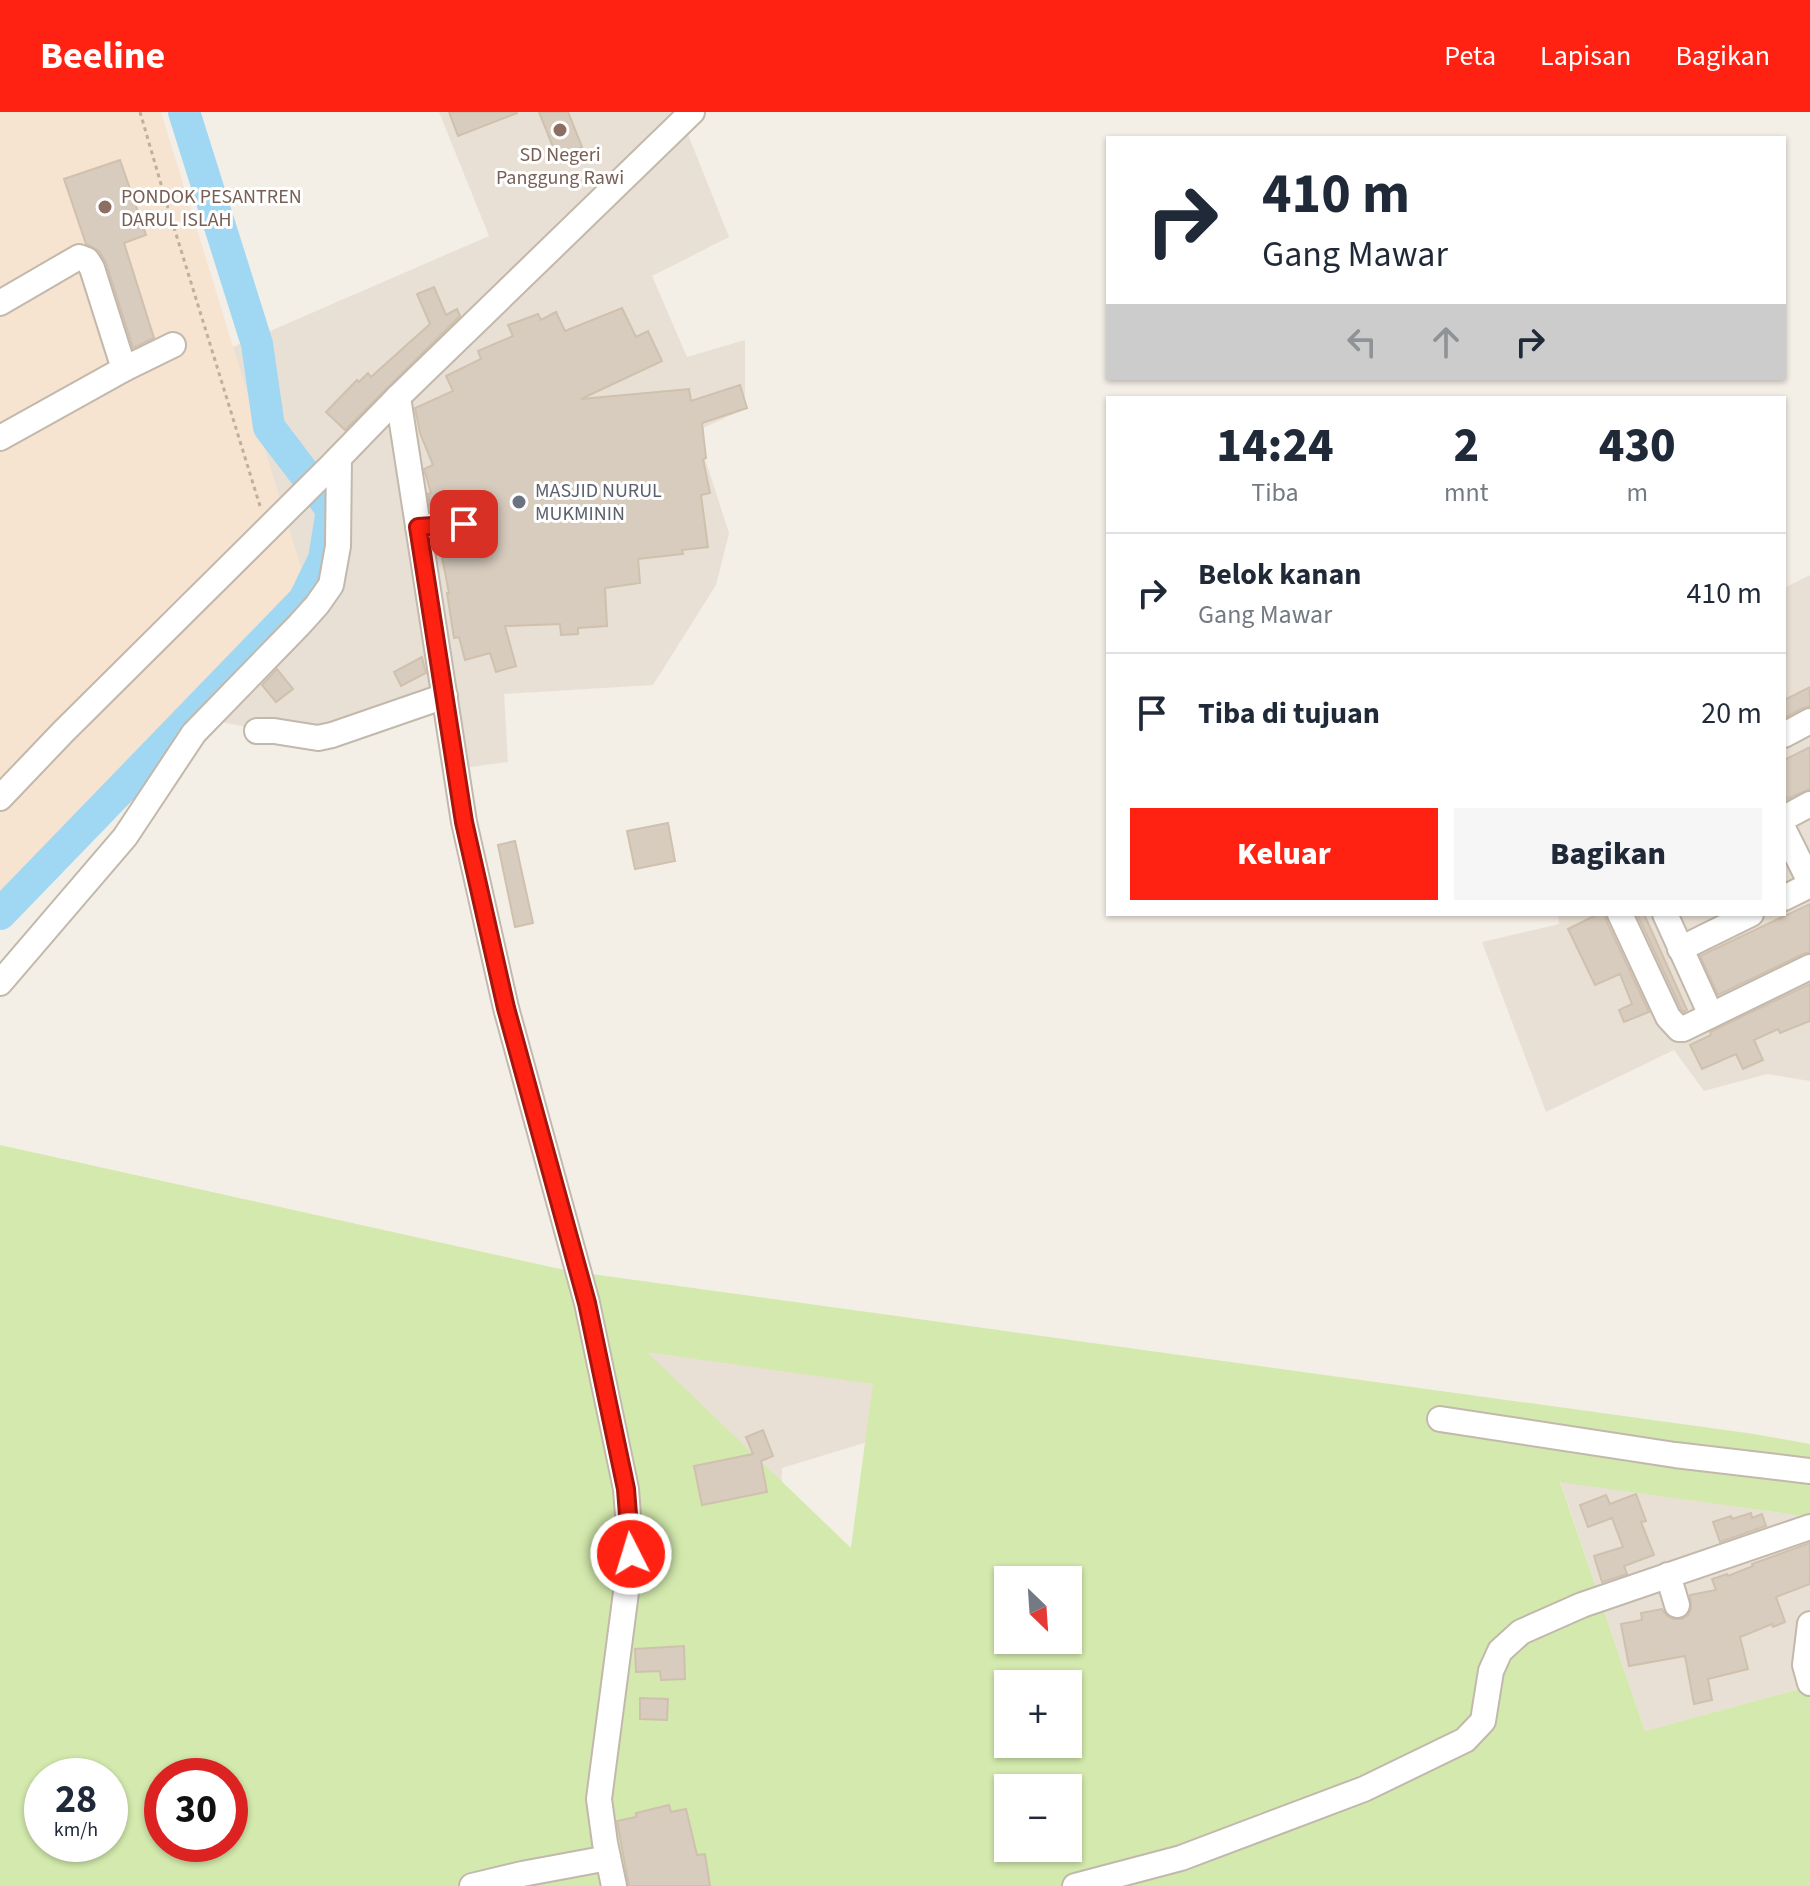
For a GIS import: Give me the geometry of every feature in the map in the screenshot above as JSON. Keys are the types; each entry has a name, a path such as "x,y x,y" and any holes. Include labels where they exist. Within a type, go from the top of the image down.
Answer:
{"street":[{"path":"0,798 398,397 692,112"},
{"path":"0,303 79,257 87,260 124,369"},
{"path":"0,438 173,345"},
{"path":"398,397 464,822 506,1008 587,1303 626,1489 631,1554 599,1799 614,1886"},
{"path":"0,983 125,837 194,733 299,625 331,585 338,546 335,462"},
{"path":"418,527 464,524"},
{"path":"257,731 318,738 445,696"},
{"path":"1786,734 1810,721"},
{"path":"1786,817 1810,804"},
{"path":"1786,834 1810,884 1786,897"},
{"path":"1621,916 1668,1017 1674,1026 1683,1029 1810,967"},
{"path":"1666,916 1711,1015"},
{"path":"1680,949 1747,916"},
{"path":"1440,1419 1675,1455 1810,1471"},
{"path":"1075,1886 1181,1858 1364,1789 1465,1740 1483,1721 1491,1671 1500,1651 1521,1632 1582,1605 1810,1527"},
{"path":"1668,1575 1677,1605"},
{"path":"1810,1624 1805,1665 1810,1683"},
{"path":"472,1886 608,1858"}],"path":[{"path":"140,112 267,529"}],"shaded area":[{"path":"0,112 161,112 304,578 0,916"},
{"path":"439,112 679,112 729,237 652,276 687,357 745,340 745,409 696,431 729,533 716,585 653,685 504,694 508,762 455,769 445,693 324,742 181,714 304,578 233,347 489,236"},
{"path":"1810,575 1810,1081 1767,1074 1704,1091 1674,1050 1546,1112 1482,942 1559,924 1558,916 1786,916 1786,587"},
{"path":"646,1351 874,1384 887,1436 782,1468 781,1504"},
{"path":"1560,1481 1810,1517 1810,1698 1807,1687 1645,1731"}],"green space":[{"path":"0,1145 569,1271 1810,1444 1810,1517 1560,1482 1645,1731 1807,1687 1810,1698 1810,1886 0,1886","holes":["647,1352 873,1384 851,1548"]}],"building":[{"name":"SD Negeri Panggung Rawi","path":"449,112 517,112 517,113 458,136"},
{"name":"SD Negeri Panggung Rawi","path":"539,112 568,112 582,147 557,157"},
{"name":"PONDOK PESANTREN DARUL ISLAH","path":"120,160 146,235 124,243 154,338 133,348 106,263 99,251 86,244 64,179"},
{"path":"434,287 446,315 457,309 460,316 345,430 326,412 357,380 359,382 368,373 371,377 430,324 417,294"},
{"path":"622,308 636,337 648,331 662,361 581,399 689,389 691,401 740,385 747,408 702,423 706,458 703,459 710,493 701,495 708,547 682,550 683,554 638,559 640,583 605,588 607,626 578,628 578,634 561,635 560,624 505,626 516,666 496,672 490,653 465,660 459,637 454,638 439,541 466,539 473,536 478,527 493,526 491,493 431,511 428,494 431,493 424,469 433,465 420,433 415,408 453,391 446,376 481,359 478,351 513,336 508,325 538,314 541,320 556,312 565,331"},
{"path":"422,657 426,673 401,686 394,672"},
{"path":"277,669 293,689 276,702 262,685"},
{"path":"1810,687 1810,706 1786,717 1786,699"},
{"path":"1810,747 1810,789 1787,799 1786,797 1786,759"},
{"path":"668,823 675,861 635,869 627,831"},
{"path":"515,841 533,923 515,927 498,845"},
{"path":"1810,904 1810,952 1718,995 1700,956"},
{"path":"1594,916 1605,916 1649,1012 1624,1022 1619,1010 1632,1004 1620,974 1595,985 1568,929"},
{"path":"1638,916 1645,916 1687,1010 1684,1012"},
{"path":"1810,984 1810,1021 1780,1033 1778,1029 1754,1040 1763,1060 1743,1069 1736,1054 1702,1069 1690,1045 1711,1035 1710,1032"},
{"path":"763,1430 773,1456 761,1461 767,1492 702,1505 694,1466 753,1454 746,1437"},
{"path":"1636,1494 1646,1521 1641,1522 1654,1555 1624,1566 1627,1574 1602,1582 1594,1556 1623,1547 1612,1518 1588,1527 1580,1505 1606,1495 1610,1504"},
{"path":"1751,1513 1752,1518 1762,1514 1766,1526 1720,1542 1713,1522"},
{"path":"1810,1543 1810,1584 1776,1597 1785,1622 1740,1637 1748,1669 1708,1679 1712,1700 1694,1704 1685,1656 1629,1666 1621,1624 1642,1620 1641,1613 1662,1609 1673,1619 1682,1619 1691,1609 1690,1595 1716,1590 1712,1579 1728,1576"},
{"path":"684,1646 685,1679 661,1680 660,1671 636,1672 635,1649"},
{"path":"640,1698 668,1699 667,1720 640,1719"},
{"path":"669,1805 671,1812 686,1809 697,1855 705,1854 710,1886 629,1886 617,1821"}],"waterway":[{"path":"0,914 304,600 324,559 332,510 269,427 257,344 184,112"}],"place":[{"name":"SD Negeri Panggung Rawi","path":"560,130"},
{"name":"PONDOK PESANTREN DARUL ISLAH","path":"105,207"},
{"name":"MASJID NURUL MUKMININ","path":"519,502"}],"route":[{"path":"464,524 418,527 464,822 506,1008 587,1303 626,1489 631,1554"}]}
